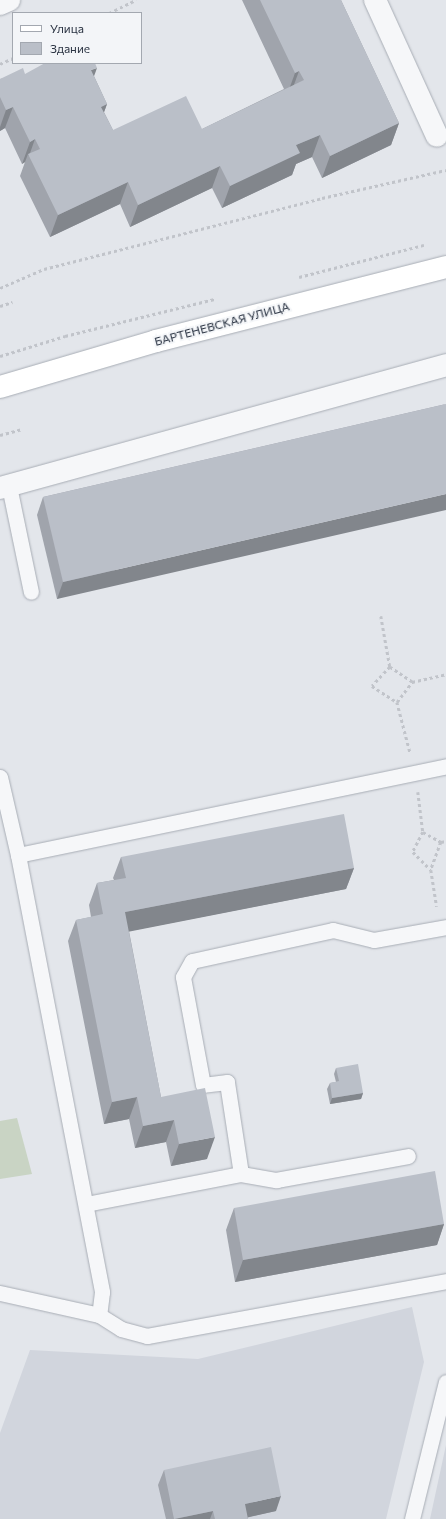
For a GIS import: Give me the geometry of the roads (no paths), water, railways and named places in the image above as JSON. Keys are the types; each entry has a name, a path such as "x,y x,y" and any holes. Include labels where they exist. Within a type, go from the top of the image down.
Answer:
{"main road":[{"name":"БАРТЕНЕВСКАЯ УЛИЦА","path":"0,387 156,341 446,267"}],"street":[{"path":"0,4 9,0"},
{"path":"375,0 437,136"},
{"path":"4,487 446,365"}],"lane":[{"path":"4,487 31,592"},
{"path":"18,855 446,766"},
{"path":"0,777 18,855 86,1204 102,1292 99,1315"},
{"path":"241,1174 227,1082 203,1085 183,977 192,961 333,930 374,940 443,928"},
{"path":"86,1204 241,1174 276,1180 408,1156"},
{"path":"0,1294 99,1315 121,1328 147,1336 446,1281"},
{"path":"412,1519 446,1382"}]}
